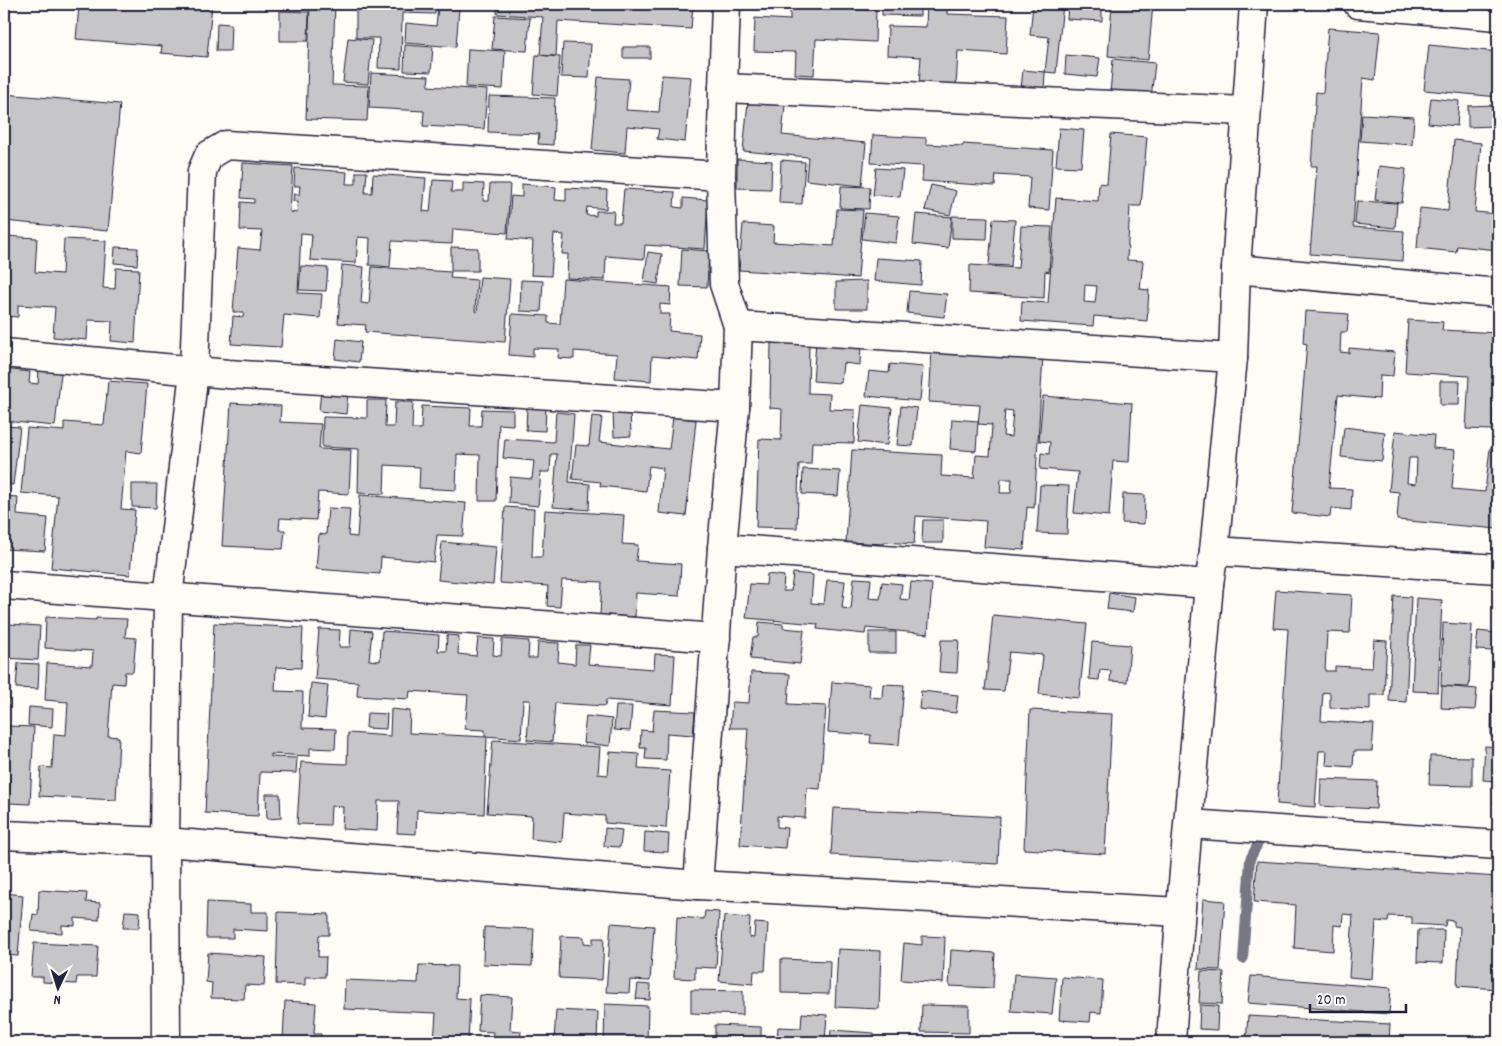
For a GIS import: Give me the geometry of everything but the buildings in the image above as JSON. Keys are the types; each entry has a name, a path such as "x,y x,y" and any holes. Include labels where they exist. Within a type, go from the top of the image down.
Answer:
{"street":[{"path":"698,885 722,548 735,407 738,326 724,284 721,176 726,4"},
{"path":"1171,1042 1180,912 1209,584 1234,358 1236,269 1254,4"},
{"path":"1358,4 1498,16"},
{"path":"723,88 1246,111"},
{"path":"166,1042 165,842 168,598 194,371 202,171 209,156 226,145 721,176"},
{"path":"1236,269 1498,293"},
{"path":"738,326 1234,358"},
{"path":"4,352 194,371 735,407"},
{"path":"722,548 1209,584"},
{"path":"1214,551 1498,569"},
{"path":"4,585 716,638"},
{"path":"1189,824 1498,845"},
{"path":"4,835 165,842 698,885 1180,912"}],"waterway":[{"path":"1243,959 1250,859 1261,838"}]}
